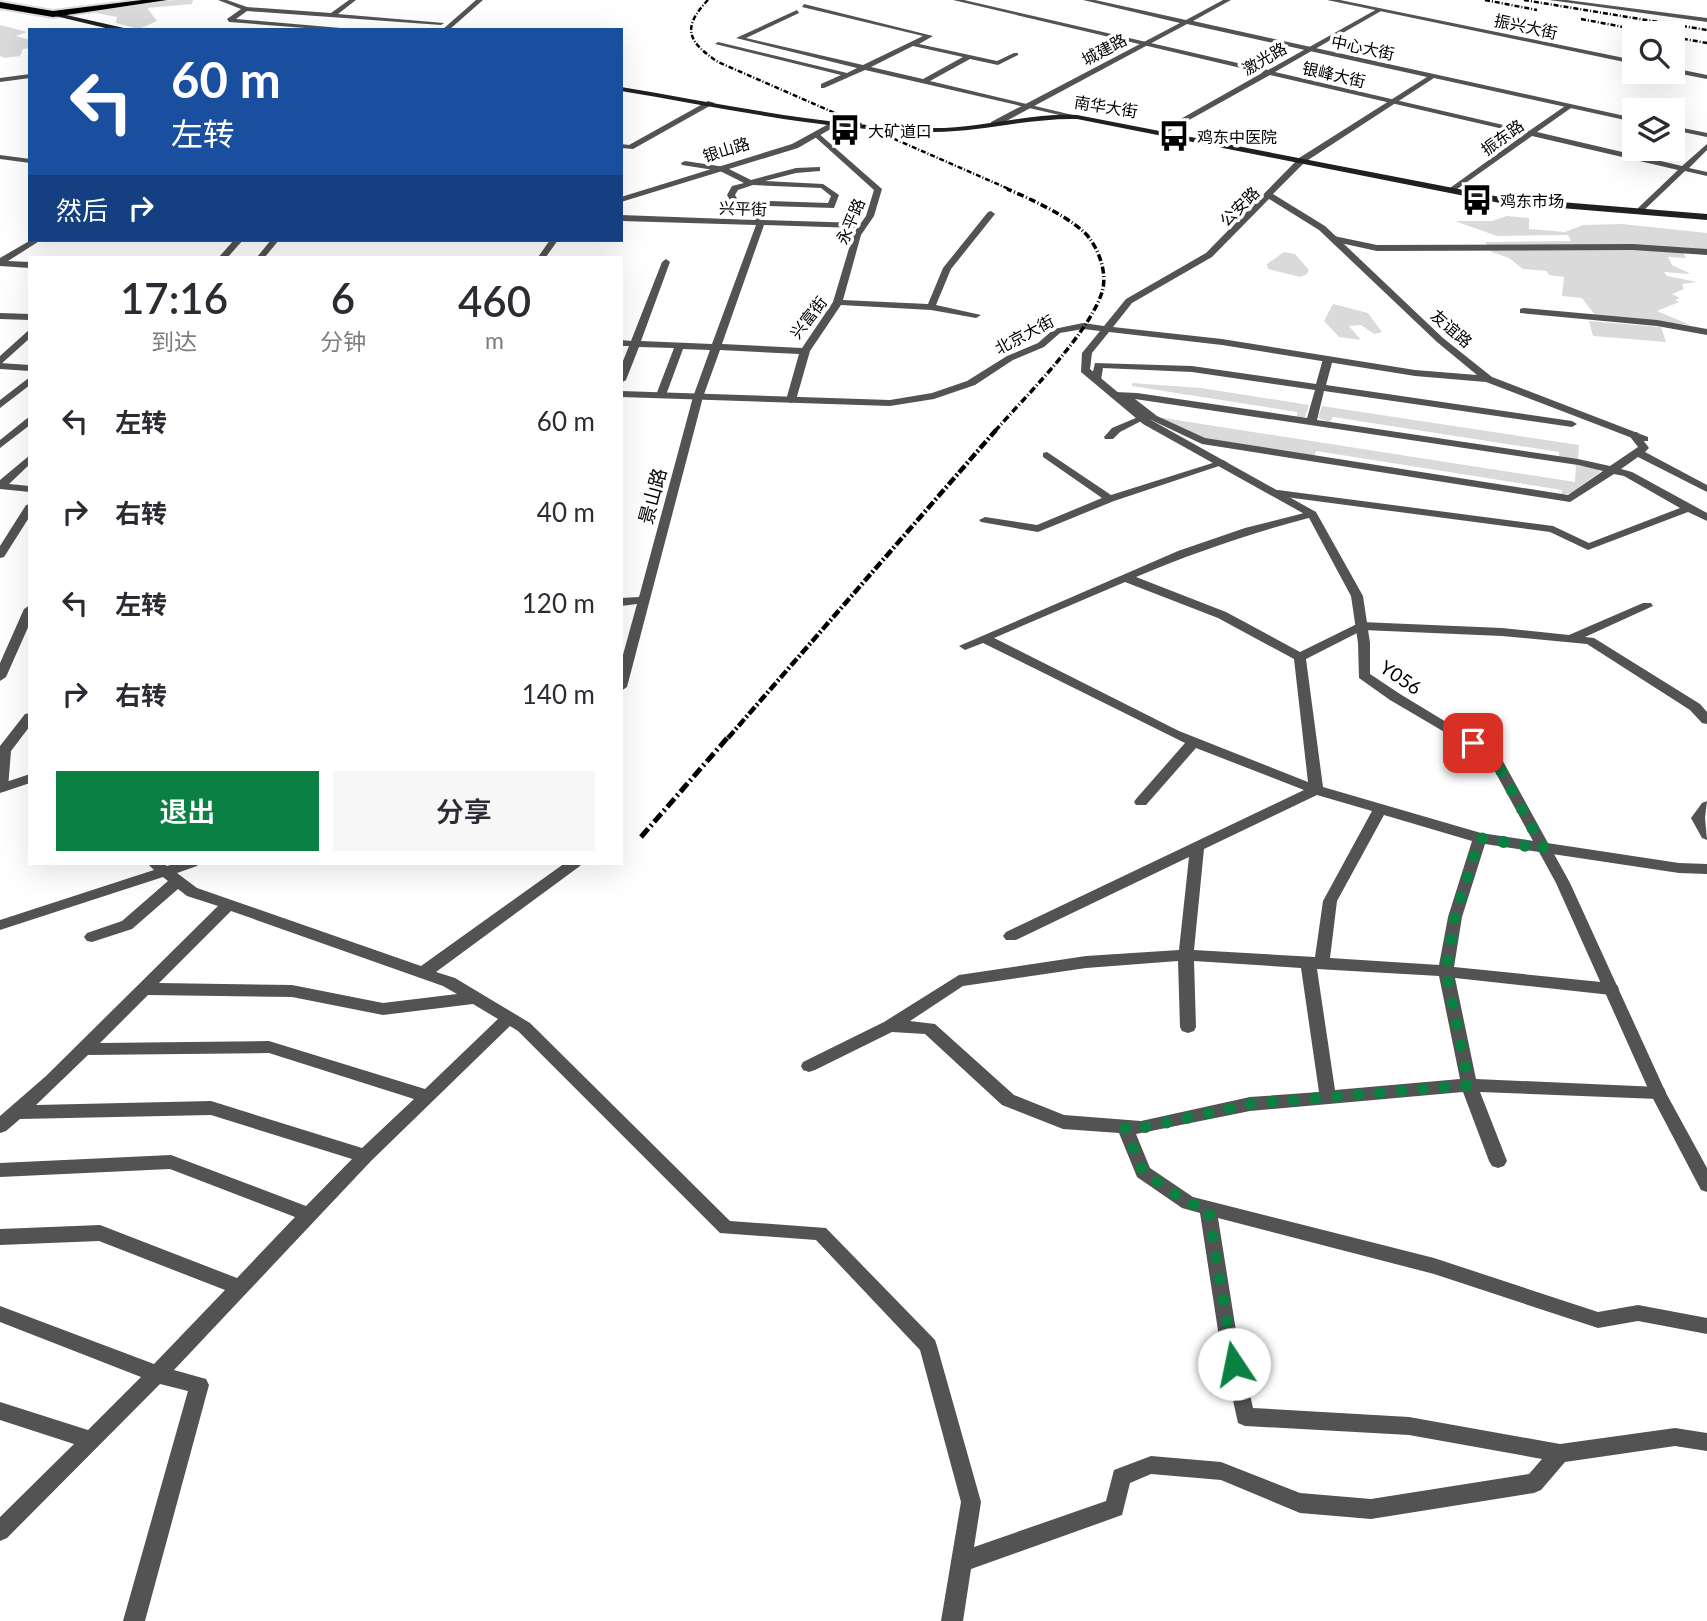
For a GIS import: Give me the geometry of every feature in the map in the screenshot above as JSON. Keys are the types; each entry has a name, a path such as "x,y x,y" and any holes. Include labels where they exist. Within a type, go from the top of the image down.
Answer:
{"highway":[{"path":"0,4 53,14 163,0"}],"main road":[{"path":"53,14 115,28"},
{"name":"南华大街","path":"623,89 837,123 936,130 1042,116 1077,117 1500,200 1707,217"}],"street":[{"path":"221,0 246,9 443,26 480,0"},
{"path":"316,26 353,0"},
{"name":"银峰大街","path":"956,0 1707,174"},
{"name":"中心大街","path":"1086,0 1622,117"},
{"name":"城建路","path":"994,124 1228,0"},
{"name":"振兴大街","path":"1330,0 1622,60"},
{"path":"1552,0 1707,20"},
{"path":"804,6 930,36 834,81 822,82"},
{"path":"246,9 229,20 338,28"},
{"name":"激光路","path":"1164,132 1379,10"},
{"path":"797,12 739,38 1077,117"},
{"path":"718,44 848,75"},
{"path":"912,44 998,63 1016,54"},
{"path":"923,80 970,57"},
{"path":"1685,72 1707,77"},
{"name":"公安路","path":"1085,370 1087,353 1129,301 1209,255 1302,160 1433,76"},
{"path":"0,80 28,77"},
{"path":"623,146 630,147 711,103"},
{"name":"振东路","path":"1453,190 1568,106"},
{"name":"银山路","path":"623,199 795,146 837,123"},
{"path":"1685,130 1707,135"},
{"name":"永平路","path":"817,134 878,189 870,216 857,235 838,302"},
{"path":"1641,211 1707,145"},
{"path":"0,157 28,161"},
{"path":"685,163 722,169 751,183 822,186 835,195 831,206 736,202 731,195 735,188 751,183 800,168 817,169"},
{"name":"友谊路","path":"1269,195 1322,228 1440,340 1488,379 1638,437 1644,448 1637,452"},
{"name":"景山路","path":"623,679 698,397 718,347 761,223 765,204"},
{"path":"931,307 947,268 991,214"},
{"name":"兴平街","path":"623,218 863,226"},
{"path":"1334,239 1377,248 1633,247 1707,252"},
{"path":"0,262 34,242"},
{"path":"224,256 237,242"},
{"path":"262,256 273,242"},
{"path":"0,262 28,265"},
{"path":"623,375 666,262"},
{"name":"兴富街","path":"623,343 805,351 838,302 931,307 976,315"},
{"path":"1522,311 1657,323 1707,332"},
{"path":"0,316 28,317"},
{"name":"北京大街","path":"623,394 890,403 934,396 971,383 1010,358 1041,345 1057,331 1083,326 1222,342 1415,373 1488,379"},
{"path":"0,364 28,334"},
{"path":"661,395 680,345"},
{"path":"790,400 805,351"},
{"path":"1311,422 1328,359"},
{"path":"0,364 28,368"},
{"path":"1096,380 1098,365 1192,369 1572,424"},
{"name":"Y056","path":"1085,370 1120,396 1142,418 1312,514 1357,596 1362,626 1364,675 1395,697 1492,754 1544,849 1658,1093 1707,1185"},
{"path":"0,405 28,382"},
{"path":"1120,396 1578,462 1628,474 1707,518"},
{"path":"1120,396 1153,418 1202,441 1570,499 1637,452 1707,489"},
{"path":"1109,437 1116,430 1142,418"},
{"path":"0,444 28,421"},
{"path":"1046,455 1110,499"},
{"path":"0,486 28,460"},
{"path":"985,520 1038,529 1110,499 1223,463"},
{"path":"0,486 28,489"},
{"path":"1278,493 1553,529 1588,547 1689,508"},
{"path":"0,555 28,510"},
{"path":"965,646 1182,553 1249,530 1312,514"},
{"path":"1127,578 1222,615 1300,657"},
{"path":"623,602 644,600"},
{"path":"1571,639 1647,607"},
{"path":"0,677 28,614"},
{"path":"1300,657 1362,626 1502,632 1590,641 1701,705 1707,720"},
{"path":"984,638 1194,742 1316,790 1480,838 1679,868 1707,869"},
{"path":"1300,657 1316,790"},
{"path":"28,719 2,750 1,788 28,779"},
{"path":"1142,802 1194,742"},
{"path":"1011,936 1316,790"},
{"path":"1707,806 1698,818 1707,835"},
{"path":"1328,1097 1315,963 1330,901 1380,809"},
{"path":"1480,838 1455,916 1446,971 1469,1085 1498,1161"},
{"path":"1188,1027 1186,955 1197,849"},
{"path":"0,925 186,865"},
{"path":"423,973 572,865"},
{"path":"166,872 192,892 449,982 524,1027 726,1228 820,1233 928,1346 971,1502 952,1621"},
{"path":"92,937 127,925 166,872"},
{"path":"0,1126 84,1049 228,905"},
{"path":"809,1066 890,1026 959,981 1086,962 1186,955 1446,971 1611,989"},
{"path":"144,989 292,991 383,1009 476,998"},
{"path":"3,1525 157,1374 365,1156 509,1018"},
{"path":"890,1026 929,1028 1008,1100 1063,1122 1141,1128 1250,1104 1469,1085 1658,1093"},
{"path":"84,1049 270,1047 427,1097"},
{"path":"16,1112 211,1108 365,1156"},
{"path":"1125,1127 1143,1172 1188,1203 1434,1266 1598,1320 1638,1313 1707,1326"},
{"path":"0,1170 171,1162 309,1214"},
{"path":"1208,1208 1228,1337 1245,1417 1409,1426 1560,1453 1675,1437 1707,1443"},
{"path":"0,1237 100,1233 239,1287"},
{"path":"0,1314 157,1374 199,1385 134,1621"},
{"path":"0,1412 91,1440"},
{"path":"962,1562 1115,1508 1121,1477 1151,1465 1221,1471 1300,1503 1371,1508 1534,1483 1560,1453"}],"shaded area":[{"path":"193,0 192,4 147,8 157,21 141,28 116,23 117,17 97,13 98,8"},
{"path":"0,25 27,32 16,36 28,39 28,48 23,49 20,56 0,56"},
{"path":"1507,216 1529,218 1529,229 1565,232 1583,225 1622,224 1707,233 1707,250 1680,247 1686,258 1668,257 1672,265 1691,274 1664,272 1667,276 1697,282 1682,284 1684,289 1672,294 1680,298 1675,300 1679,302 1657,311 1690,325 1595,315 1582,298 1562,296 1564,277 1549,275 1547,271 1523,269 1509,258 1492,252 1485,242 1571,241 1568,235 1497,236 1455,221 1492,221"},
{"path":"1284,252 1295,254 1309,270 1307,274 1300,277 1268,269 1267,264"},
{"path":"1333,304 1368,313 1382,332 1374,334 1361,325 1349,326 1361,340 1339,337 1324,321"},
{"path":"1589,321 1661,327 1666,342 1593,336"},
{"path":"1132,383 1201,388 1309,405 1305,417 1297,417 1297,412 1132,386"},
{"path":"1322,406 1579,445 1578,460 1559,456 1559,452 1333,417 1330,422 1318,418"},
{"path":"1157,417 1575,482 1576,465 1598,469 1600,472 1571,493 1561,495 1562,490 1316,451 1314,457 1203,440"}],"railway":[{"path":"708,0 694,19 692,34 700,48 718,62 1011,190"},
{"path":"1485,0 1537,10"},
{"path":"1524,0 1707,30"},
{"path":"1581,19 1622,27"},
{"path":"1685,39 1707,43"},
{"path":"995,431 1069,348 1093,312 1104,281 1097,252 1084,232 1052,210 1007,189"},
{"path":"728,738 996,430"},
{"path":"641,837 729,736"}],"place":[{"name":"大矿道口","path":"845,130"},
{"name":"鸡东中医院","path":"1174,136"},
{"name":"鸡东市场","path":"1477,200"}],"route":[{"path":"1234,1364 1208,1208 1188,1203 1143,1172 1125,1127 1141,1128 1250,1104 1469,1085 1446,971 1455,916 1480,838 1544,849 1492,754 1473,743"}]}
